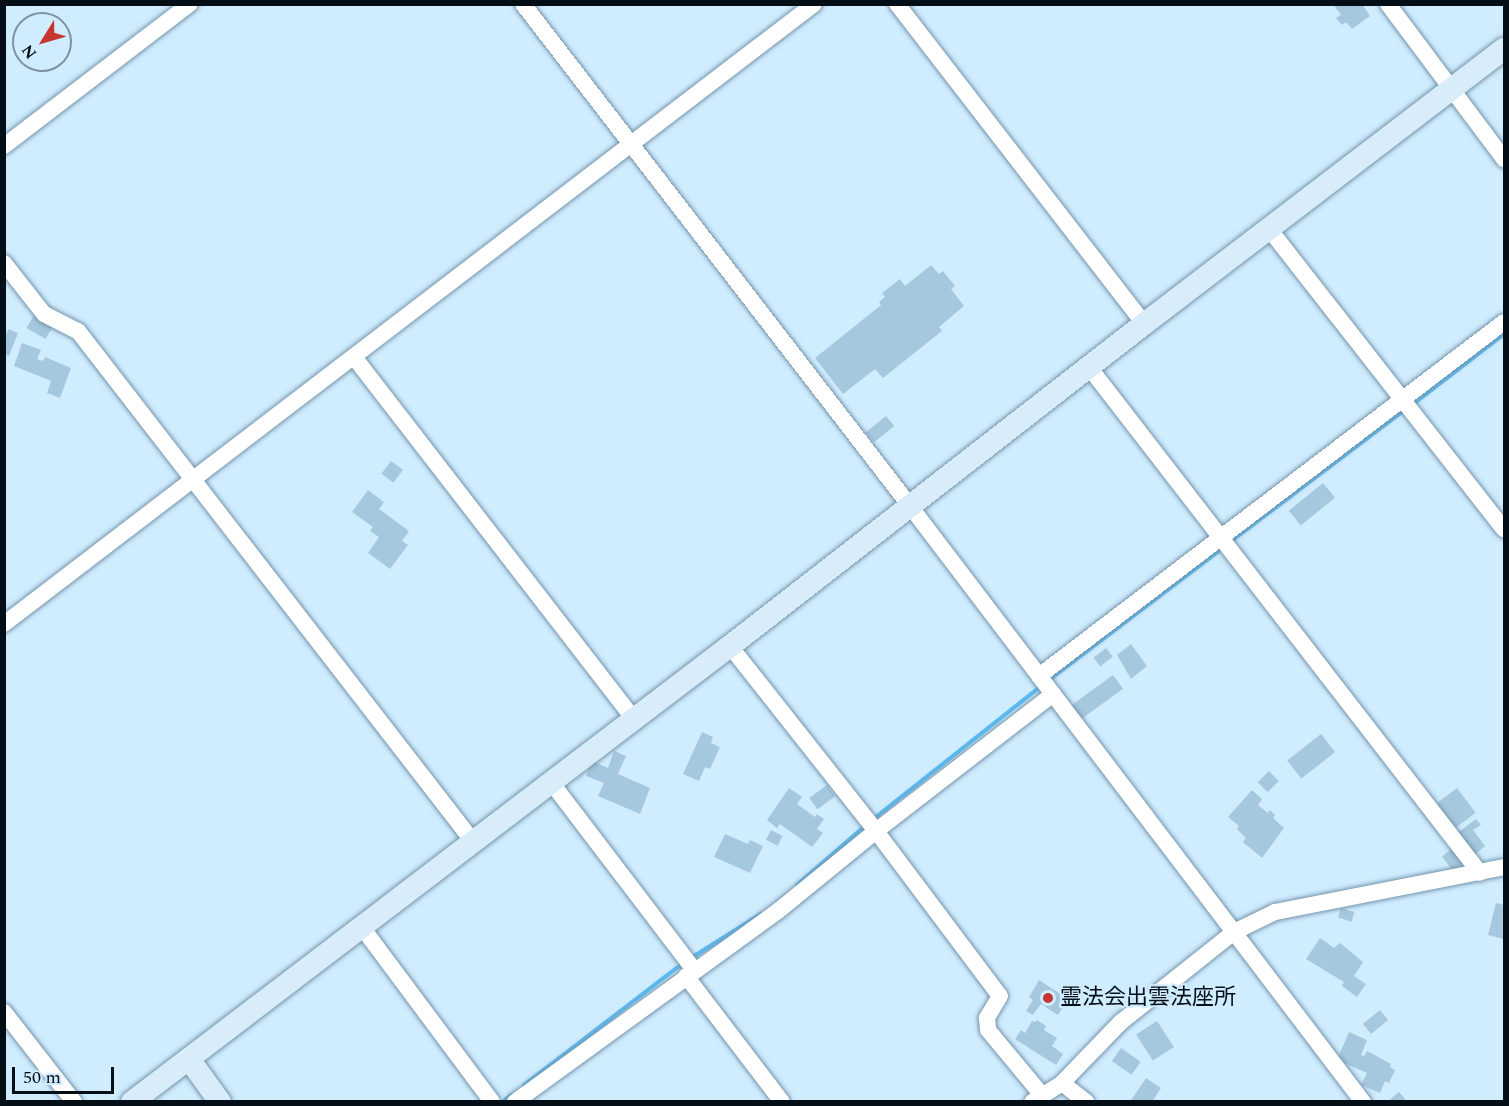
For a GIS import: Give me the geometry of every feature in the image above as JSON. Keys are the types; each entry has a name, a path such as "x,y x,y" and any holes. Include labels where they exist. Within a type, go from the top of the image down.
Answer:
{"street":[{"path":"4,146 190,4"},
{"path":"523,4 910,506 1363,1101"},
{"path":"4,624 633,145 814,4"},
{"path":"897,4 1144,324"},
{"path":"1388,4 1504,159"},
{"path":"132,1101 730,646 1144,324 1504,50"},
{"path":"1270,230 1504,529"},
{"path":"4,263 44,314 78,331 471,839 470,844"},
{"path":"1039,676 1504,322"},
{"path":"354,357 634,719"},
{"path":"1089,367 1480,873"},
{"path":"730,646 876,831 1000,996 987,1018 988,1030 1037,1098 1062,1083 1121,1022 1234,932 1275,912 1504,867"},
{"path":"515,1101 778,911 876,831 1053,694"},
{"path":"551,782 782,1101"},
{"path":"362,926 492,1101"},
{"path":"4,1012 74,1101"},
{"path":"189,1059 220,1101"},
{"path":"1062,1083 1086,1101"}],"building":[{"path":"1333,4 1362,4 1370,16 1352,29 1346,22 1342,25 1336,18 1341,15"},
{"path":"931,265 939,274 943,271 955,286 951,289 964,306 939,327 942,331 883,378 875,369 843,394 815,358 881,305 879,302 885,297 882,293 900,279 905,286"},
{"path":"34,315 53,326 46,339 26,328"},
{"path":"8,329 18,333 9,356 4,354 4,339"},
{"path":"22,343 41,350 37,359 43,361 45,357 71,368 60,398 47,393 51,381 14,366"},
{"path":"886,416 894,426 874,442 866,432"},
{"path":"391,461 403,470 393,483 381,474"},
{"path":"1323,483 1335,498 1301,525 1289,511"},
{"path":"368,490 384,502 379,509 409,531 402,541 408,545 390,569 368,553 379,537 370,531 373,527 352,512"},
{"path":"1131,644 1147,666 1131,679 1117,655"},
{"path":"1106,648 1113,657 1100,667 1093,658"},
{"path":"1113,675 1123,689 1080,720 1070,706"},
{"path":"702,732 713,737 711,743 720,747 710,769 705,767 699,781 683,774"},
{"path":"1321,734 1335,752 1301,779 1287,760"},
{"path":"614,751 626,756 618,774 650,788 640,814 598,796 604,783 586,776 592,761 608,768"},
{"path":"1269,771 1279,781 1268,792 1258,782"},
{"path":"827,785 835,796 817,809 809,798"},
{"path":"789,788 802,797 797,804 815,817 817,814 824,819 817,829 823,833 812,847 780,824 777,828 767,820"},
{"path":"1457,788 1476,813 1456,828 1437,803"},
{"path":"1252,790 1262,799 1258,805 1268,813 1270,810 1275,815 1273,818 1284,828 1262,858 1243,842 1246,838 1237,829 1239,826 1228,817"},
{"path":"1476,819 1481,825 1473,830 1485,846 1473,856 1456,834"},
{"path":"771,830 783,836 778,846 766,840"},
{"path":"725,834 748,844 750,840 763,846 750,873 714,857"},
{"path":"1453,848 1464,862 1453,871 1442,857"},
{"path":"1496,903 1504,905 1504,939 1488,935"},
{"path":"1341,908 1354,912 1351,922 1338,918"},
{"path":"1320,938 1334,948 1340,943 1363,962 1354,976 1366,984 1357,997 1342,986 1344,982 1306,959"},
{"name":"霊法会出雲法座所","path":"1039,980 1068,999 1058,1015 1041,1004 1033,1015 1026,1011 1033,1000 1029,997"},
{"path":"1380,1010 1388,1020 1371,1034 1363,1024"},
{"path":"1037,1020 1046,1026 1044,1030 1057,1038 1052,1046 1063,1054 1056,1065 1015,1039 1021,1030 1025,1033 1032,1021"},
{"path":"1157,1021 1174,1047 1153,1061 1136,1035"},
{"path":"1349,1032 1367,1040 1361,1055 1364,1056 1367,1051 1391,1064 1390,1067 1395,1070 1389,1083 1385,1081 1380,1093 1361,1085 1367,1073 1337,1060"},
{"path":"1121,1048 1141,1062 1131,1075 1112,1061"},
{"path":"1146,1078 1161,1088 1152,1102 1130,1102"},
{"path":"1399,1092 1405,1099 1402,1102 1387,1102"}],"waterway":[{"path":"1412,405 1504,334"},
{"path":"1230,542 1406,409"},
{"path":"1049,680 1224,547"},
{"path":"872,820 1040,687"},
{"path":"797,885 866,825"},
{"path":"691,958 761,914"},
{"path":"524,1085 683,963"},
{"path":"502,1102 511,1095"}],"place":[{"name":"霊法会出雲法座所","path":"1048,998"}]}
